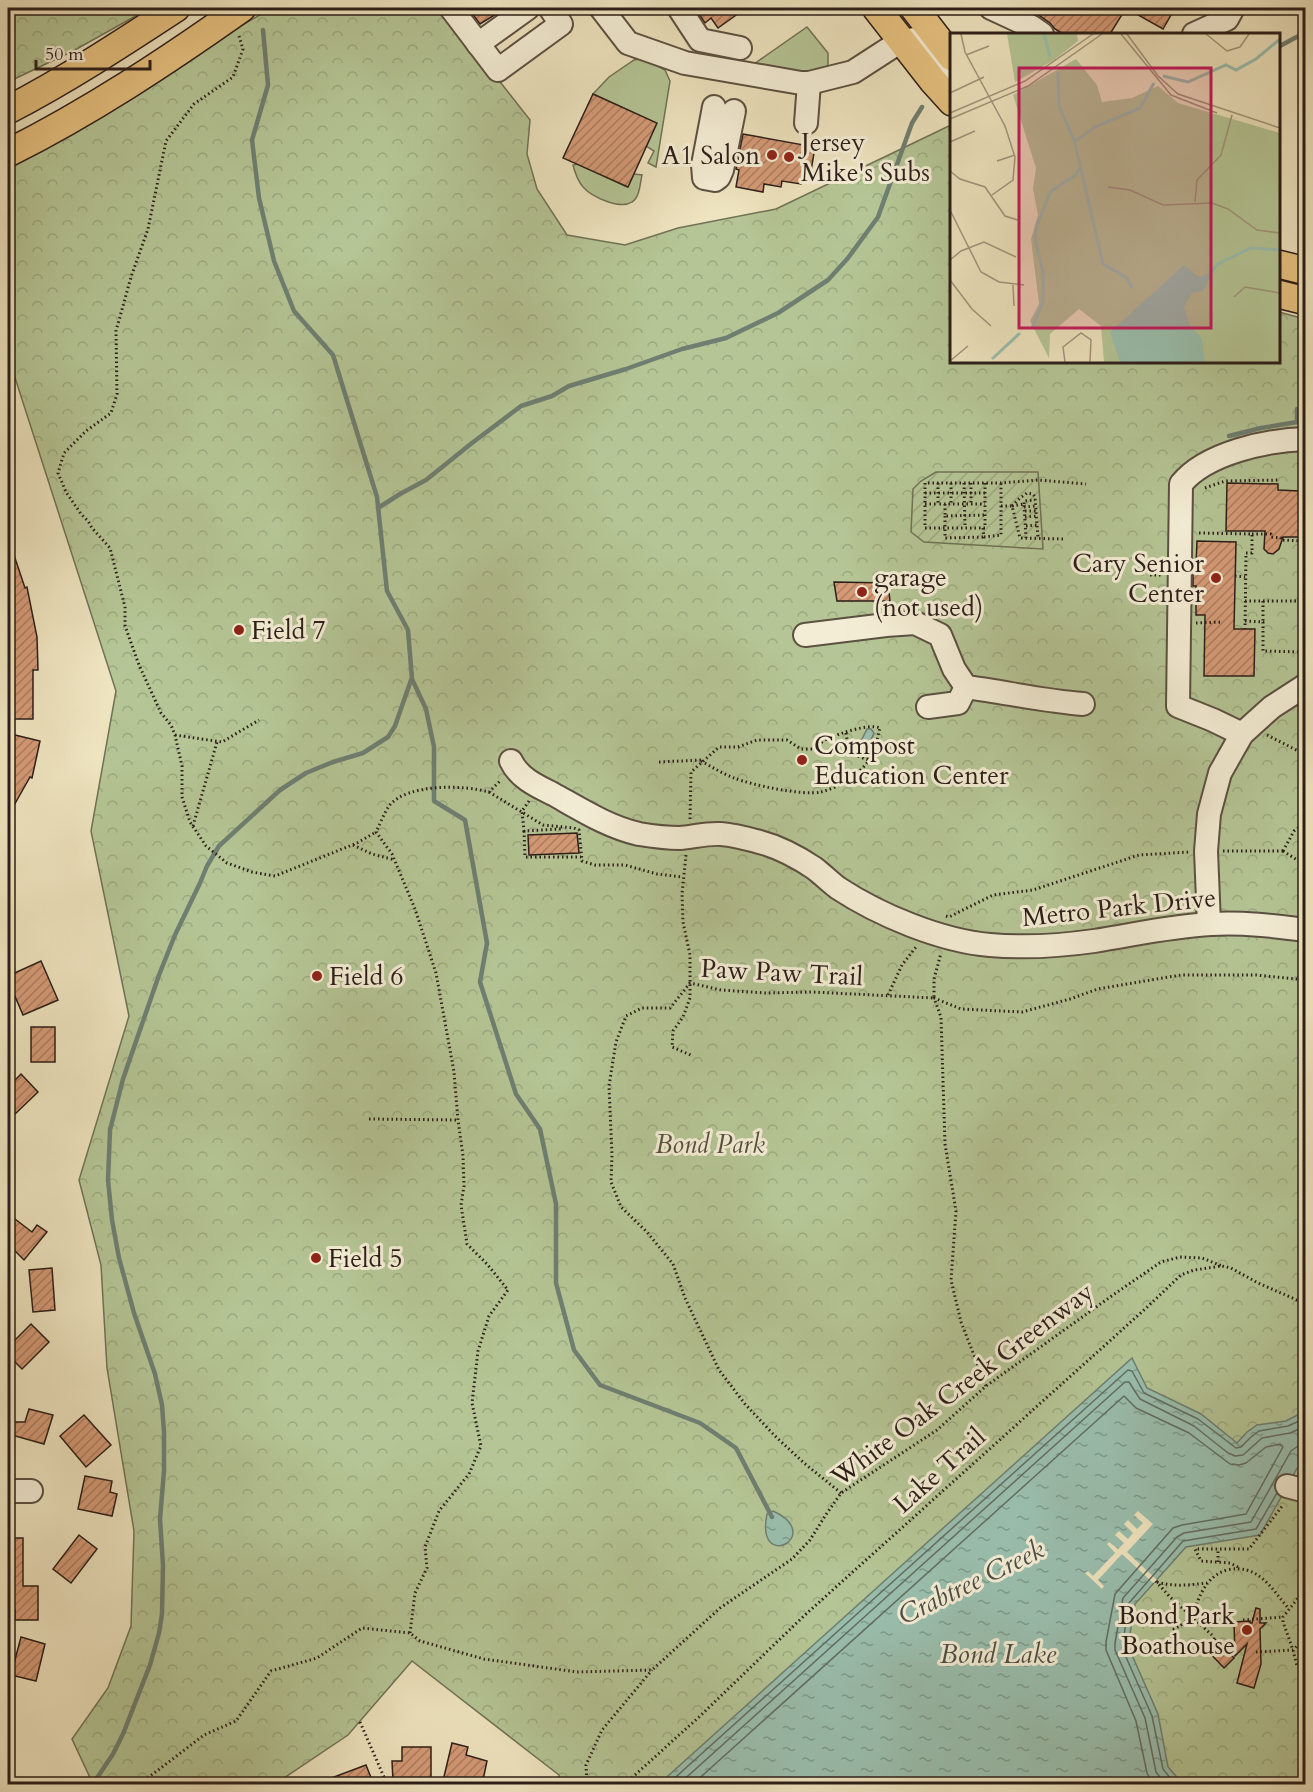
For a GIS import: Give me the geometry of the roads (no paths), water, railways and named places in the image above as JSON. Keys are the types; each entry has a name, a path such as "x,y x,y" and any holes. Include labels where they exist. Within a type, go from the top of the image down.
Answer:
{"main road":[{"path":"8,110 120,45 176,8"},
{"path":"8,153 57,129 182,51 242,8"},
{"path":"876,8 950,101"},
{"path":"921,17 950,56"},
{"path":"1280,265 1305,271"},
{"path":"1280,295 1305,301"}],"street":[{"path":"451,8 498,70 561,24 550,8"},
{"path":"478,44 528,8"},
{"path":"601,8 628,43 685,63 808,84 853,72 901,41 916,39 950,79"},
{"path":"679,8 700,40 740,48"},
{"path":"892,8 902,22 921,17"},
{"path":"991,8 1041,33"},
{"path":"1196,33 1227,19 1233,8"},
{"path":"806,123 808,84"},
{"path":"730,110 731,178 726,183 715,180 704,178 703,165 730,110"},
{"path":"1251,732 1178,706 1190,487 1196,469 1214,460 1265,443 1304,439"},
{"path":"806,635 915,623 940,635 954,669 966,687 1006,692 1044,701 1083,704"},
{"path":"1209,924 1206,851 1209,814 1220,773 1272,707 1305,685"},
{"path":"928,707 958,703 966,687"},
{"name":"Metro Park Drive","path":"514,766 539,787 580,810 639,834 680,838 721,834 758,841 786,852 815,869 861,902 923,937 1018,948 1094,941 1209,924 1258,924 1305,930"},
{"path":"8,1491 31,1491"}],"water":[{"path":"867,729 871,729 874,733 868,757 859,754 864,746 861,741"},
{"name":"Bond Lake","path":"1132,1358 1147,1388 1201,1414 1237,1443 1257,1425 1286,1421 1305,1411 1305,1454 1260,1535 1186,1547 1135,1604 1128,1646 1158,1714 1168,1767 1183,1784 659,1784"},
{"path":"773,1511 787,1520 793,1530 791,1538 785,1544 778,1546 770,1542 766,1532 767,1514"}],"waterway":[{"path":"263,30 268,85 252,140 259,198 274,261 294,311 333,355 377,497 387,591 408,630 412,679 426,709 434,747 434,801 465,820 487,943 480,982 516,1094 540,1129 556,1204 556,1283 574,1350 600,1385 700,1423 736,1448 772,1517"},
{"path":"1280,46 1306,32"},
{"path":"378,508 426,480 521,406 552,396 569,386 682,349 726,338 778,313 828,280 848,258 878,217 912,123 922,107"},
{"path":"1229,436 1297,422 1297,409"},
{"path":"93,1784 123,1734 150,1665 162,1614 163,1565 160,1519 164,1471 162,1405 155,1374 134,1313 119,1258 108,1180 110,1130 123,1079 175,935 207,866 219,846 280,790 306,773 363,753 388,737 395,726 411,680"}],"place":[{"name":"A1 Salon","path":"772,155"},
{"name":"Jersey Mike's Subs","path":"789,157"},
{"name":"Cary Senior Center","path":"1216,578"},
{"name":"garage (not used)","path":"862,592"},
{"name":"Field 7","path":"239,630"},
{"name":"Compost Education Center","path":"802,760"},
{"name":"Field 6","path":"317,976"},
{"name":"Field 5","path":"316,1258"},
{"name":"Bond Park Boathouse","path":"1247,1630"}],"park label":[{"name":"Bond Park","path":"710,1144"}],"water label":[{"name":"Crabtree Creek","path":"971,1582"}]}
